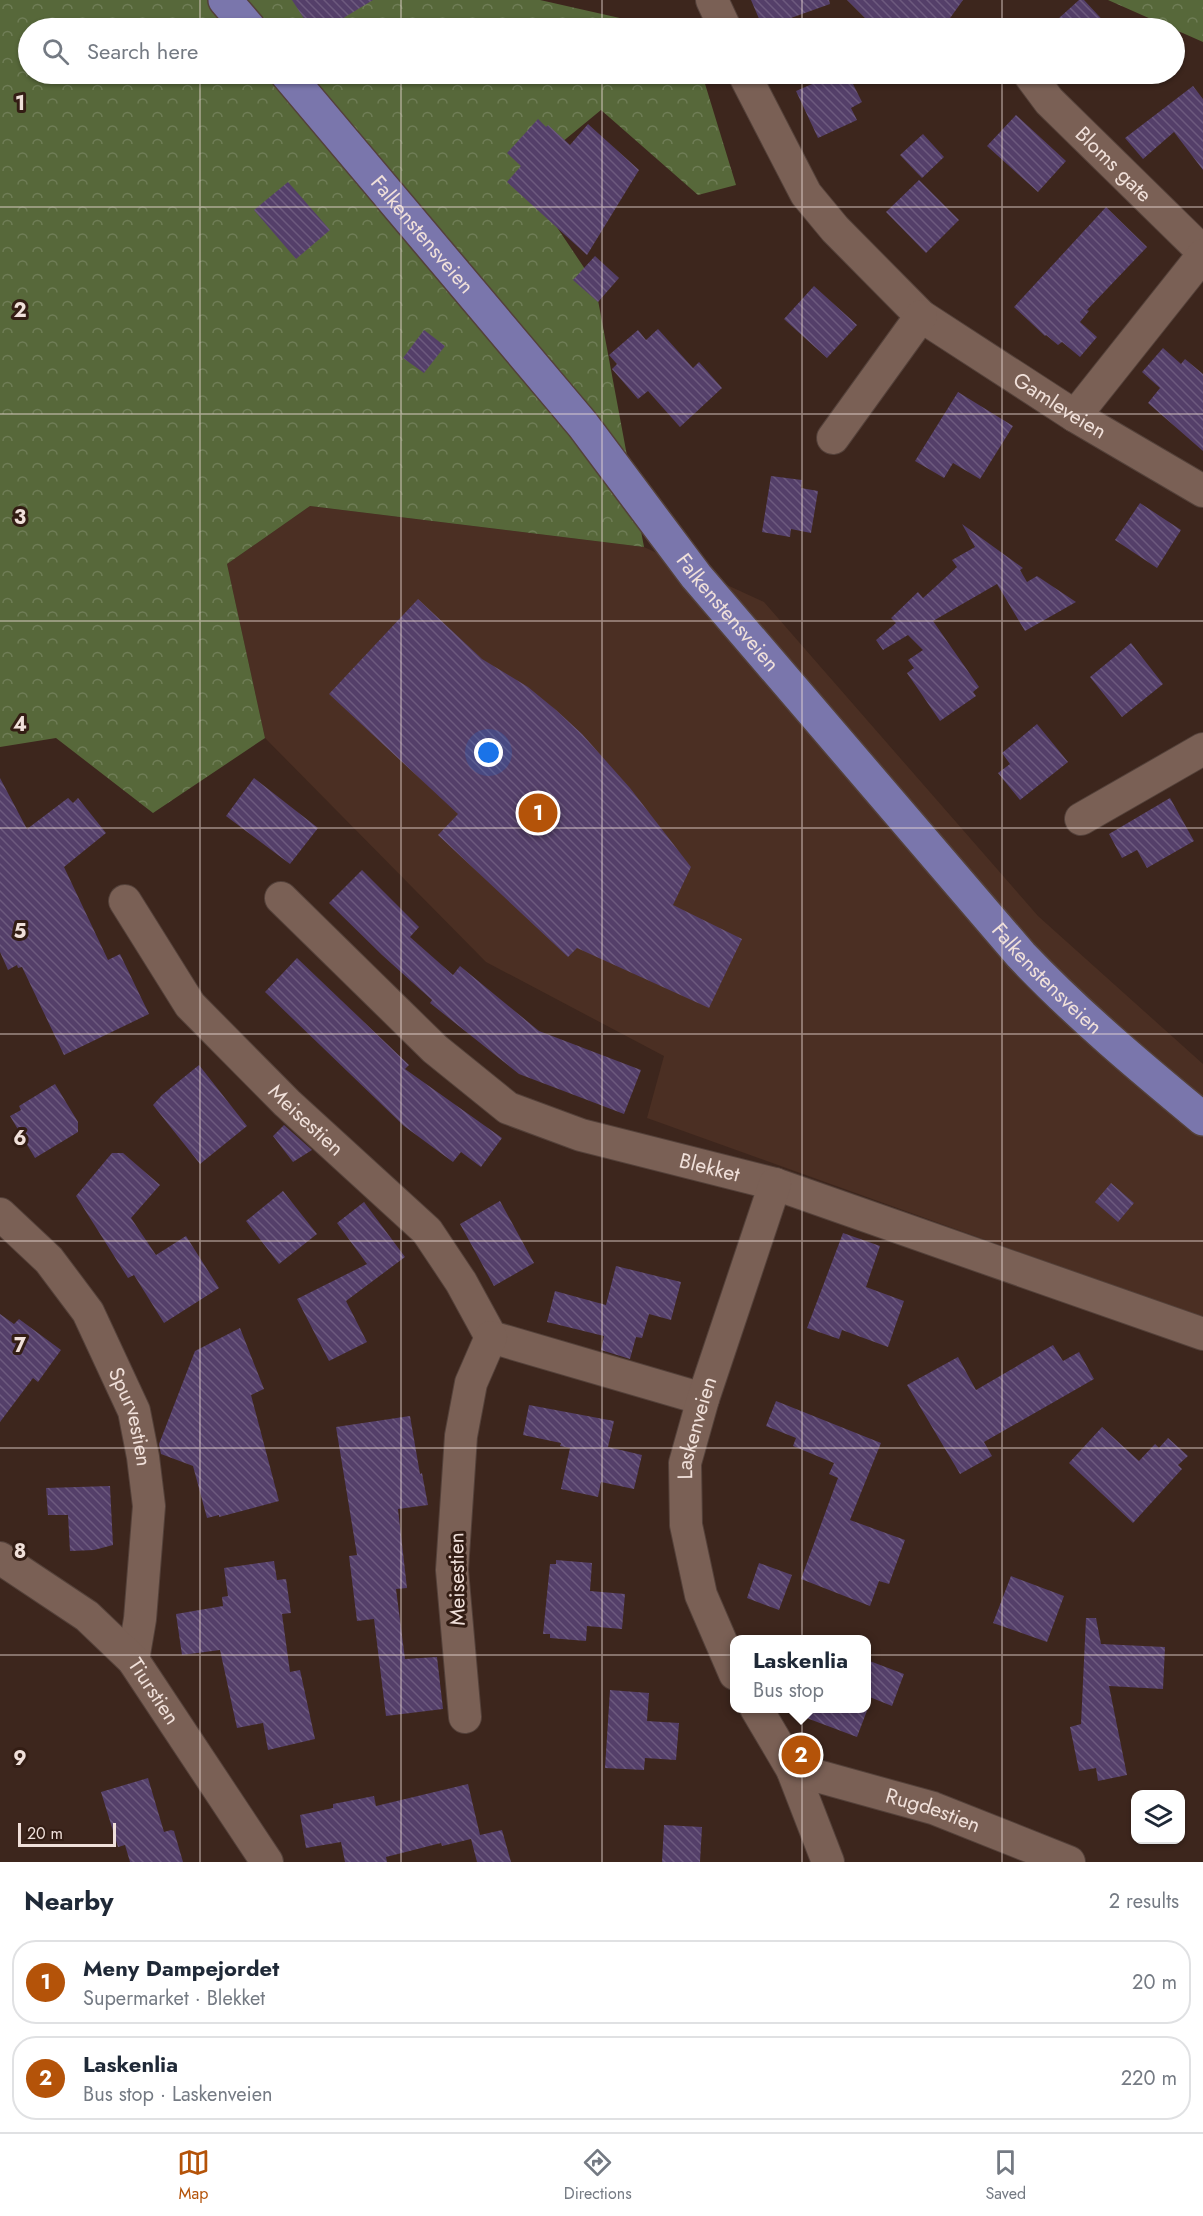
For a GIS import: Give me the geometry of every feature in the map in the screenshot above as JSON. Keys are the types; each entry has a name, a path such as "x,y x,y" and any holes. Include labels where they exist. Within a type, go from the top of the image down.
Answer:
{"main road":[{"path":"225,0 240,18"},
{"name":"Falkenstensveien","path":"295,84 583,425 696,576 1021,955 1118,1049 1203,1119"}],"street":[{"path":"712,0 720,18"},
{"name":"Gamleveien","path":"749,84 806,194 835,229 921,316 1075,416 1203,491"},
{"name":"Bloms gate","path":"1036,84 1049,101 1203,254"},
{"path":"1075,416 1203,254"},
{"path":"833,438 921,316"},
{"path":"1081,819 1203,749"},
{"name":"Blekket","path":"281,898 435,1049 508,1108 581,1136 775,1184 1203,1334"},
{"name":"Meisestien","path":"125,901 190,1005 287,1104 427,1231 461,1282 491,1337 471,1383 460,1447 452,1570 465,1718"},
{"name":"Laskenveien","path":"730,1662 701,1595 686,1525 685,1463 703,1399 775,1184"},
{"name":"Spurvestien","path":"0,1214 49,1260 88,1312 134,1411 149,1506 140,1619 133,1660"},
{"path":"491,1337 703,1399"},
{"name":"Tiurstien","path":"0,1558 87,1616 133,1660 267,1862"},
{"path":"759,1713 792,1769 828,1862"},
{"name":"Rugdestien","path":"792,1769 933,1808 1068,1862"}],"shaded area":[{"path":"310,506 644,547 764,602 1038,916 1203,1064 1203,1329 1178,1309 647,1118 664,1056 486,962 265,738 227,564"}],"green space":[{"path":"0,0 540,0 620,18 18,18 18,84 705,84 736,185 698,195 601,110 522,175 595,284 644,547 310,506 227,564 265,738 153,813 56,738 0,747"},
{"path":"1108,0 1203,0 1203,42 1185,34 1185,18 1149,18"}],"building":[{"path":"292,0 373,0 343,18 304,18"},
{"path":"751,0 829,0 830,4 791,18 759,18"},
{"path":"847,0 963,0 950,18 865,18"},
{"path":"1079,0 1084,0 1101,18 1059,18"},
{"path":"812,84 853,84 862,102 851,108 857,120 818,138 796,91"},
{"path":"1193,86 1203,99 1203,170 1174,132 1143,159 1125,138"},
{"path":"1016,115 1066,161 1038,192 987,146"},
{"path":"538,119 570,145 588,124 639,170 587,255 507,182 521,166 507,153"},
{"path":"923,134 944,157 922,178 900,155"},
{"path":"919,180 959,220 926,253 886,212"},
{"path":"288,182 330,230 296,259 254,210"},
{"path":"1106,207 1147,247 1087,310 1089,311 1080,322 1097,337 1080,357 1062,342 1058,345 1045,336 1014,307"},
{"path":"595,256 619,278 598,302 573,280"},
{"path":"814,286 857,325 827,358 784,319"},
{"path":"658,329 693,368 699,362 722,388 680,427 648,391 638,399 612,369 617,364 609,355 638,330 646,340"},
{"path":"424,330 445,346 424,373 403,358"},
{"path":"1163,348 1181,364 1185,359 1203,374 1203,451 1148,403 1160,388 1142,372"},
{"path":"958,392 1013,426 980,479 953,463 944,478 915,461"},
{"path":"771,476 802,480 801,488 818,491 811,533 791,529 790,537 762,532"},
{"path":"1140,503 1181,530 1157,568 1115,540"},
{"path":"962,524 1023,568 1020,570 1027,582 1037,576 1076,602 1025,631 997,584 933,621 979,687 973,692 976,696 940,721 907,673 914,668 908,660 923,650 908,635 883,650 876,640 896,623 891,618 918,592 923,598 957,567 952,560 975,547"},
{"path":"418,599 482,659 528,687 582,734 630,788 691,867 673,905 742,939 709,1008 577,948 568,957 438,835 458,814 329,694"},
{"path":"1131,643 1163,684 1122,717 1090,677"},
{"path":"1037,724 1068,762 1020,800 998,773 1010,764 1002,753"},
{"path":"0,778 27,829 68,798 73,803 78,798 106,833 64,867 108,960 120,954 149,1014 64,1055 22,967 18,968 17,965 8,970 0,952"},
{"path":"254,778 318,828 290,864 226,816"},
{"path":"1170,798 1194,841 1147,868 1137,850 1122,858 1109,834"},
{"path":"362,870 419,927 410,937 453,975 460,966 539,1031 641,1070 624,1114 519,1074 430,1003 432,1000 329,903"},
{"path":"297,958 409,1065 405,1069 502,1138 481,1167 461,1152 453,1162 404,1126 265,992"},
{"path":"199,1065 247,1126 200,1164 153,1105"},
{"path":"55,1084 78,1122 78,1132 35,1158 10,1116 21,1110 19,1106"},
{"path":"284,1125 312,1150 293,1162 273,1136"},
{"path":"112,1153 123,1153 160,1185 131,1218 156,1255 186,1236 219,1288 164,1323 134,1275 128,1278 76,1196"},
{"path":"1111,1183 1134,1203 1118,1222 1095,1202"},
{"path":"283,1191 317,1234 279,1264 246,1221"},
{"path":"500,1201 534,1263 494,1286 460,1224"},
{"path":"364,1202 405,1257 346,1301 367,1342 329,1361 297,1299 367,1264 337,1223"},
{"path":"843,1233 880,1246 866,1287 904,1301 888,1347 842,1330 839,1339 807,1328"},
{"path":"616,1266 681,1282 671,1320 649,1314 642,1338 636,1337 630,1359 601,1350 604,1336 547,1322 555,1291 606,1305"},
{"path":"0,1314 14,1324 19,1319 61,1350 38,1382 33,1378 0,1422"},
{"path":"240,1328 264,1389 251,1395 279,1501 207,1518 193,1466 161,1454 159,1444 195,1351"},
{"path":"1053,1345 1063,1361 1079,1352 1094,1379 984,1442 992,1456 960,1474 907,1385 958,1357 976,1390"},
{"path":"776,1401 881,1443 850,1520 905,1540 889,1584 879,1581 870,1606 801,1579 838,1478 829,1474 834,1463 793,1446 796,1438 766,1426"},
{"path":"529,1405 614,1421 608,1447 642,1455 634,1489 601,1482 598,1497 561,1489 570,1448 560,1446 561,1443 523,1435"},
{"path":"410,1416 428,1505 398,1509 407,1588 396,1589 405,1659 437,1657 443,1709 386,1716 374,1619 357,1621 349,1556 357,1555 336,1427"},
{"path":"1102,1427 1139,1461 1155,1444 1159,1448 1168,1438 1188,1456 1178,1465 1182,1469 1133,1523 1069,1463"},
{"path":"110,1486 113,1545 94,1550 70,1551 68,1515 48,1515 46,1488"},
{"path":"556,1560 592,1563 590,1591 625,1594 622,1629 587,1626 586,1641 550,1638 550,1634 543,1634 550,1564 556,1564"},
{"path":"274,1561 277,1580 286,1579 291,1613 282,1614 290,1672 300,1670 315,1739 268,1750 263,1723 237,1728 220,1650 182,1655 176,1614 223,1606 222,1597 228,1596 224,1568"},
{"path":"759,1563 792,1575 779,1610 747,1598"},
{"path":"1011,1576 1064,1596 1047,1642 993,1623"},
{"path":"1086,1618 1096,1618 1101,1644 1165,1647 1163,1689 1109,1686 1127,1775 1098,1781 1096,1768 1079,1771 1070,1727 1081,1724"},
{"path":"871,1662 904,1674 892,1706 871,1698"},
{"path":"610,1690 649,1693 647,1721 679,1723 676,1760 645,1758 644,1770 605,1768"},
{"path":"793,1713 866,1713 857,1737"},
{"path":"148,1778 164,1832 174,1831 183,1862 130,1862 125,1845 118,1847 101,1792"},
{"path":"468,1784 480,1835 502,1830 511,1862 477,1862 471,1839 442,1846 441,1843 386,1857 387,1862 345,1862 341,1842 306,1848 300,1815 333,1808 333,1804 374,1796 376,1806"},
{"path":"664,1825 702,1827 700,1862 662,1862"}],"place":[{"name":"Meny Dampejordet","path":"538,813"},
{"name":"Laskenlia","path":"801,1755"}]}
